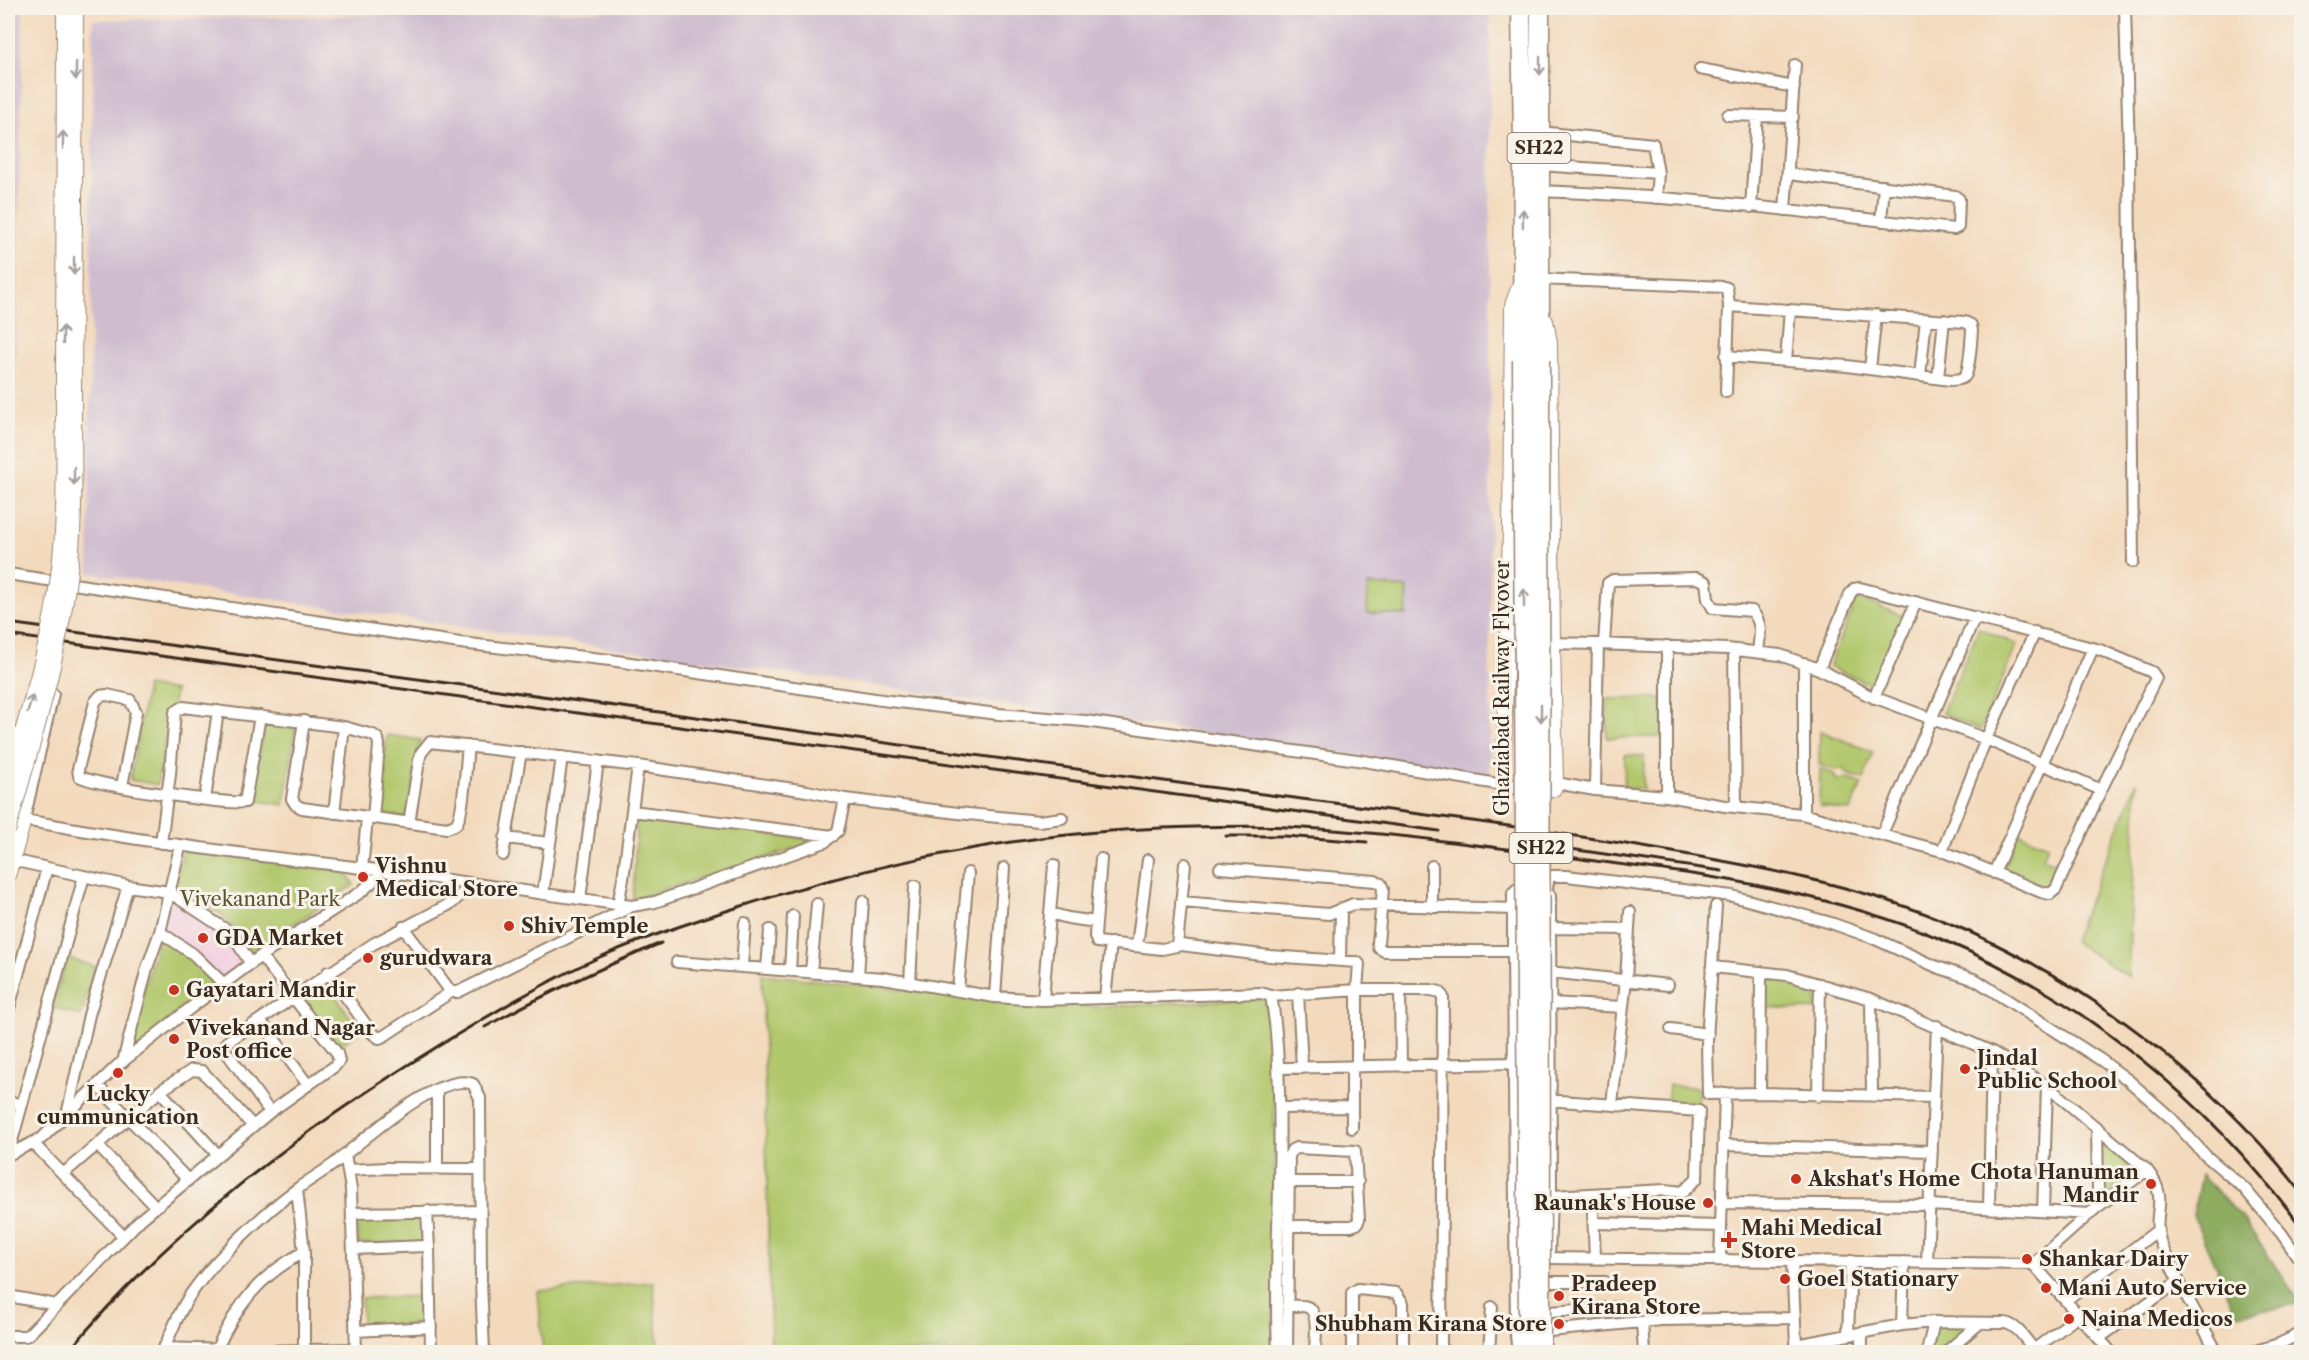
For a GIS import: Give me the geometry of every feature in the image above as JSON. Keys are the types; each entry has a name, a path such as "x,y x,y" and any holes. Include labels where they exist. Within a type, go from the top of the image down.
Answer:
{"highway":[{"name":"SH22","path":"1521,8 1534,281"},
{"name":"SH22","path":"1531,191 1539,165 1540,8"},
{"name":"Ghaziabad Railway Flyover","path":"1525,1353 1540,1340 1531,360 1534,281"}],"main road":[{"path":"8,831 53,661 67,591 73,526 68,395 64,8"},
{"path":"8,781 45,652 63,534 76,8"},
{"path":"1534,281 1550,342 1556,783 1554,789 1546,792 1503,785 1512,305 1534,281"},
{"path":"8,814 24,820 8,876"}],"street":[{"path":"2125,8 2129,151 2133,562"},
{"path":"1785,210 1795,65"},
{"path":"1700,69 1794,87"},
{"path":"1728,114 1793,117"},
{"path":"1751,207 1757,116"},
{"path":"1540,132 1648,142 1655,146 1658,173 1656,198"},
{"path":"1539,165 1658,173"},
{"path":"1531,191 1656,198 1954,229 1958,226 1959,200 1955,196 1789,174"},
{"path":"1881,221 1884,186"},
{"path":"1534,281 1724,286 1728,292 1729,306 1726,392"},
{"path":"1726,356 1961,379 1966,375 1972,331 1971,325 1965,322 1729,306"},
{"path":"1786,361 1790,310"},
{"path":"1870,369 1876,315"},
{"path":"1920,376 1926,319"},
{"path":"1938,378 1944,320"},
{"path":"8,574 460,643 610,660 882,700 998,714 1085,721 1364,761 1503,785"},
{"path":"1595,790 1601,644 1608,583 1613,580 1697,578 1706,582 1707,599 1713,608 1752,611 1758,618 1761,627 1758,651"},
{"path":"1556,783 1595,790 1667,796 1736,807 1804,814 1942,851 2050,894 2056,890 2101,790 2156,678 2152,672 2093,648 1860,588 1854,589 1850,594 1819,669"},
{"path":"1874,698 1916,602"},
{"path":"1882,834 1975,617"},
{"path":"1942,851 1986,739 2035,632"},
{"path":"1507,642 1667,646 1758,651 1780,655 1819,669 1874,698 1986,739 2101,790"},
{"path":"1667,646 1667,796"},
{"path":"1994,873 2093,648"},
{"path":"1734,650 1736,807"},
{"path":"1804,663 1804,814"},
{"path":"53,694 24,820 180,847 632,906"},
{"path":"122,786 136,712 130,700 107,695 100,696 94,702 78,769 79,776 85,781 235,803 245,802 260,716"},
{"path":"162,843 175,712 183,707 304,721 344,727 373,735 378,739 362,869"},
{"path":"205,799 218,711"},
{"path":"304,721 292,799 299,807 334,813 447,828 455,825 464,790 468,746"},
{"path":"334,813 344,727"},
{"path":"409,823 419,761 425,745 430,742 638,766 807,791 845,799 1030,821 1062,818"},
{"path":"503,855 521,752"},
{"path":"543,894 562,757"},
{"path":"580,899 598,761"},
{"path":"618,904 638,766"},
{"path":"328,972 372,1033 379,1038 451,993 458,992 632,906 655,902 825,842 838,831 845,799"},
{"path":"632,811 833,836"},
{"path":"505,838 550,843"},
{"path":"123,1062 147,968 160,932 180,847"},
{"path":"1101,859 1096,922 1097,942 1162,949 1172,949 1177,946 1270,956 1340,960 1359,964 1352,1128"},
{"path":"12,860 128,886 169,892 231,933 251,964"},
{"path":"1137,946 1148,860"},
{"path":"1177,946 1185,864"},
{"path":"1043,1000 1054,865"},
{"path":"1432,866 1432,907"},
{"path":"8,1012 47,868"},
{"path":"995,997 1004,868"},
{"path":"1220,868 1375,881 1381,884 1383,889 1378,943 1379,948 1384,951 1513,951"},
{"path":"8,1155 42,1138 123,1062 261,956 361,892 372,882 376,871"},
{"path":"958,991 968,873"},
{"path":"8,1155 84,876"},
{"path":"1795,1318 1642,1322 1540,1340 1549,1312 1551,1101 1550,896 1547,892 1549,876 1567,876 1732,896 1831,922 1937,967 1976,980 2101,1060 2128,1080 2171,1118 2205,1155 2244,1188 2282,1234 2301,1263"},
{"path":"270,1112 224,1046 328,972 403,927 452,903 472,884"},
{"path":"67,1115 89,1015 128,886"},
{"path":"910,983 915,886"},
{"path":"1525,1353 1517,1344 1516,1336 1513,893 1517,889 1547,892"},
{"path":"858,976 863,901"},
{"path":"1181,902 1329,914 1353,904 1513,909"},
{"path":"811,972 817,904"},
{"path":"1716,906 1708,1034 1708,1094 1934,1097"},
{"path":"1340,960 1341,910"},
{"path":"1612,1104 1626,980 1630,912"},
{"path":"1050,913 1096,922"},
{"path":"790,971 793,916"},
{"path":"742,967 745,923"},
{"path":"403,927 451,993"},
{"path":"1550,928 1629,928"},
{"path":"767,969 770,930"},
{"path":"160,932 193,954 224,984"},
{"path":"1105,998 1111,943"},
{"path":"8,1336 26,1336 123,1236 156,1207 270,1112 339,1061 337,1053 261,956"},
{"path":"677,962 858,976 995,997 1043,1000 1261,993 1271,996 1400,989 1440,992 1443,997 1441,1353"},
{"path":"1713,967 1787,975 1871,999 1992,1052 2047,1086 2147,1170 2157,1184 2160,1198 2158,1230 2160,1241 2217,1353"},
{"path":"1550,972 1668,985"},
{"path":"1760,1093 1761,972"},
{"path":"1818,1096 1820,984"},
{"path":"1400,989 1401,1066"},
{"path":"1298,993 1302,1068"},
{"path":"1271,996 1278,1068 1281,1148 1276,1308 1278,1353"},
{"path":"1871,999 1872,1096"},
{"path":"1550,1003 1623,1006"},
{"path":"260,1020 308,1085"},
{"path":"1927,1262 1937,1026"},
{"path":"1671,1029 1708,1034"},
{"path":"1989,1207 1992,1052"},
{"path":"1278,1068 1514,1063"},
{"path":"63,1174 160,1091 186,1073 197,1069 202,1071 253,1126"},
{"path":"345,1154 352,1213 356,1351 163,1350 181,1310 193,1291 243,1236 297,1189 402,1110 437,1089 467,1081 473,1084 479,1092 484,1353"},
{"path":"97,1085 188,1180"},
{"path":"2043,1211 2047,1086"},
{"path":"437,1089 437,1167"},
{"path":"160,1091 218,1154"},
{"path":"1720,1260 1725,1093"},
{"path":"1514,1097 1699,1111 1697,1178 1683,1192 1665,1190 1551,1196"},
{"path":"8,1101 21,1105"},
{"path":"1280,1108 1352,1107"},
{"path":"2093,1211 2097,1127"},
{"path":"33,1143 123,1236"},
{"path":"97,1145 156,1207"},
{"path":"1724,1145 1932,1151"},
{"path":"1287,1353 1289,1156 1296,1148 1355,1151 1358,1182 1359,1219 1357,1224 1351,1226 1289,1226"},
{"path":"348,1170 437,1167 480,1169"},
{"path":"1550,1258 2033,1264 2093,1211 2147,1170"},
{"path":"1290,1182 1358,1182"},
{"path":"297,1189 304,1252 304,1350"},
{"path":"1720,1203 1929,1205 2043,1211 2093,1211"},
{"path":"428,1211 432,1353"},
{"path":"352,1213 480,1211"},
{"path":"1595,1258 1593,1218 1721,1226"},
{"path":"2066,1300 2158,1230"},
{"path":"353,1249 425,1246 429,1248"},
{"path":"216,1350 237,1311 261,1281 272,1271 304,1252"},
{"path":"1792,1261 1796,1345 1902,1325 1934,1322 2009,1323 2032,1351 2078,1316"},
{"path":"1848,1334 1851,1262"},
{"path":"1902,1325 1904,1262"},
{"path":"2033,1264 2111,1353"},
{"path":"2099,1338 2179,1281"},
{"path":"1549,1282 1605,1282"},
{"path":"1352,1353 1352,1293 1358,1289 1396,1293 1400,1297 1403,1303 1403,1353"},
{"path":"8,1296 57,1305"},
{"path":"1287,1306 1306,1306 1312,1309 1315,1316 1315,1353"},
{"path":"1489,1353 1492,1307"},
{"path":"1549,1312 1622,1307"},
{"path":"1642,1322 1644,1353"},
{"path":"1927,1353 1934,1322"},
{"path":"1946,1353 1980,1323"},
{"path":"356,1331 431,1327"},
{"path":"1862,1332 1862,1353"},
{"path":"2252,1353 2281,1348 2301,1333"}],"shaded area":[{"path":"8,8 23,8 11,561 8,561"},
{"path":"759,8 1490,8 1490,774 89,573 93,20"},
{"name":"GDA Market","path":"169,892 220,924 251,964 224,984 160,932"}],"green space":[{"path":"1368,585 1408,588 1406,615 1367,613"},
{"path":"1857,598 1903,616 1875,686 1829,667"},
{"path":"1979,628 2017,645 1980,730 1942,713"},
{"path":"147,686 175,691 157,785 130,780"},
{"path":"1662,698 1663,737 1607,738 1606,699"},
{"path":"264,722 296,727 284,805 252,800"},
{"path":"1820,731 1873,752 1864,779 1848,774 1843,768 1836,770 1819,765"},
{"path":"387,735 420,740 408,818 376,813"},
{"path":"1625,755 1644,756 1643,789 1624,788"},
{"path":"1820,769 1834,774 1835,778 1840,781 1846,778 1862,784 1850,811 1819,804"},
{"path":"2137,781 2128,977 2073,941"},
{"path":"637,816 806,839 813,843 633,899"},
{"path":"2017,833 2048,845 2043,858 2061,866 2051,890 2003,870"},
{"name":"Vivekanand Park","path":"183,850 346,871 354,885 252,951 222,915 197,900 174,891"},
{"path":"160,932 224,984 123,1062"},
{"path":"67,958 96,967 81,1016 52,1007"},
{"path":"762,974 955,995 1099,1007 1265,998 1274,1084 1273,1346 1050,1352 771,1352"},
{"path":"1764,975 1817,987 1816,1010 1763,1007"},
{"path":"325,981 360,1031 336,1048 302,998"},
{"path":"1669,1085 1699,1088 1697,1110 1667,1107"},
{"path":"2100,1136 2136,1171 2100,1201"},
{"path":"2201,1175 2244,1220 2301,1304 2236,1314 2193,1215"},
{"path":"424,1214 425,1242 358,1244 357,1216"},
{"path":"653,1282 659,1352 543,1352 538,1291"},
{"path":"426,1296 427,1324 362,1326 361,1298"},
{"path":"1934,1322 1980,1323 1946,1352 1927,1352"}],"railway":[{"path":"8,623 1480,822 1730,862 1841,887 1913,909 2000,946 2097,1003 2186,1071 2266,1150 2302,1193"},
{"path":"8,635 1439,831"},
{"path":"68,1352 150,1264 239,1185 286,1149 384,1080 435,1048 516,1000 578,967 634,943 706,917 844,876 1002,844 1055,836 1161,828 1240,826 1323,829 1503,848 1725,879 1838,904 1902,924 1996,964 2095,1025 2142,1060 2186,1098 2227,1139 2266,1182 2302,1228"},
{"path":"1226,836 1284,836 1367,842"},
{"path":"1529,843 1722,871"},
{"path":"485,1027 572,982 661,943"}],"place":[{"name":"Vishnu Medical Store","path":"363,877"},
{"name":"Shiv Temple","path":"509,926"},
{"name":"GDA Market","path":"203,938"},
{"name":"gurudwara","path":"368,958"},
{"name":"Gayatari Mandir","path":"174,990"},
{"name":"Vivekanand Nagar Post office","path":"174,1039"},
{"name":"Jindal Public School","path":"1965,1069"},
{"name":"Lucky cummunication","path":"118,1073"},
{"name":"Akshat's Home","path":"1796,1179"},
{"name":"Chota Hanuman Mandir","path":"2151,1184"},
{"name":"Raunak's House","path":"1708,1203"},
{"name":"Mahi Medical Store","path":"1729,1240"},
{"name":"Shankar Dairy","path":"2027,1259"},
{"name":"Goel Stationary","path":"1785,1279"},
{"name":"Mani Auto Service","path":"2046,1288"},
{"name":"Pradeep Kirana Store","path":"1559,1296"},
{"name":"Naina Medicos","path":"2069,1319"},
{"name":"Shubham Kirana Store","path":"1559,1324"}]}
